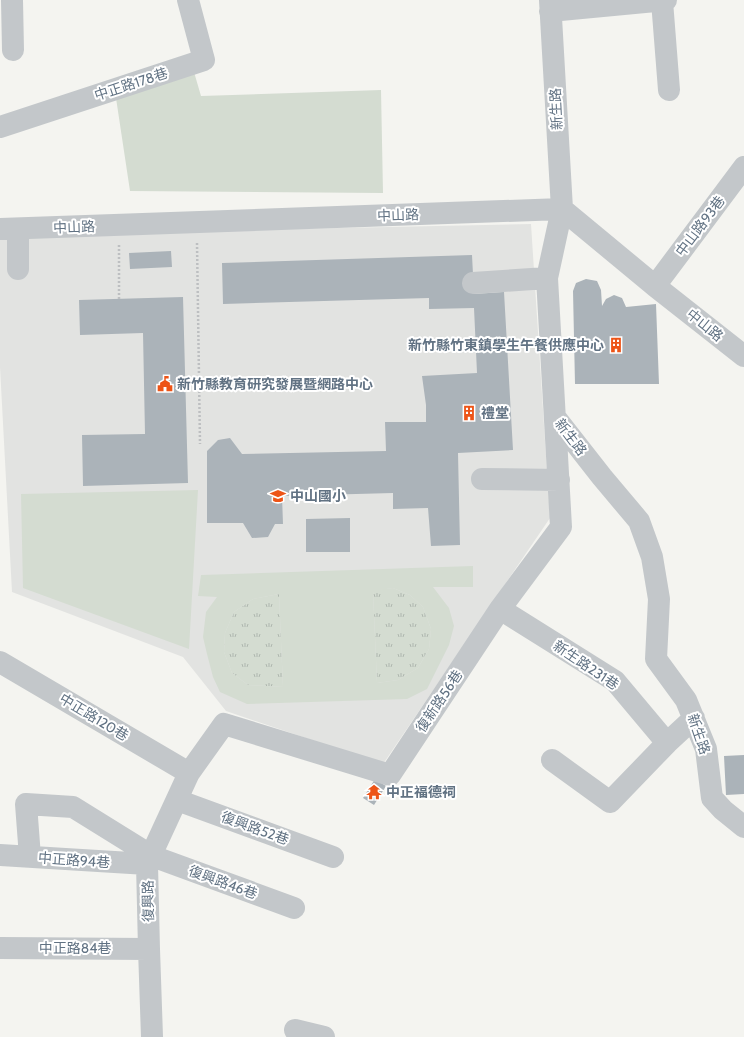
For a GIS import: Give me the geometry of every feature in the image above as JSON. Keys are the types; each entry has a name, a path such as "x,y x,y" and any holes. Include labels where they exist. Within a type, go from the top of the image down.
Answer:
{"street":[{"path":"12,0 12,50"},
{"name":"中正路178巷","path":"0,127 204,60 188,0"},
{"path":"550,5 664,0 669,90"},
{"name":"新生路","path":"550,5 562,208 547,278 554,417 639,521 652,557 659,599 656,659 686,700 694,718 706,749 712,798 722,810 744,827"},
{"name":"中山路93巷","path":"655,286 744,167"},
{"name":"中山路","path":"9,229 562,208 655,286 744,356"},
{"path":"9,229 18,269"},
{"path":"473,283 547,278"},
{"name":"復新路56巷","path":"189,773 224,724 390,775 500,609 561,527 554,417"},
{"path":"482,479 559,480"},
{"name":"新生路231巷","path":"500,609 615,681 667,742"},
{"name":"中正路120巷","path":"0,662 189,773"},
{"path":"552,760 610,802 667,742 694,718"},
{"name":"復興路","path":"152,1037 149,948 150,860 189,773"},
{"name":"復興路52巷","path":"177,800 333,857"},
{"path":"30,857 26,804 72,807 150,860"},
{"name":"中正路94巷","path":"0,855 150,860"},
{"name":"復興路46巷","path":"150,860 294,908"},
{"name":"中正路84巷","path":"0,948 149,948"},
{"path":"295,1030 324,1037"}],"path":[{"path":"196,222 200,444"},
{"path":"119,225 119,299"}],"shaded area":[{"name":"中山國小","path":"531,224 550,518 383,764 226,711 183,657 12,592 0,367 0,235"}],"green space":[{"path":"194,72 201,96 381,90 383,193 130,191 116,98"},
{"path":"198,490 189,649 23,588 21,494"},
{"path":"473,566 473,587 433,587 449,608 454,626 449,645 427,689 407,699 247,704 220,692 213,677 203,637 206,612 217,597 198,596 201,575","holes":["393,588 410,595 423,607 431,629 429,649 418,668 398,680 377,683 373,591","279,594 283,687 248,685 232,673 224,652 225,633 234,612 253,599"]},
{"path":"393,588 410,595 423,607 431,629 429,649 418,668 398,680 377,683 373,590"},
{"path":"279,594 283,687 248,685 232,673 224,652 225,633 234,612 253,599"}],"building":[{"path":"171,251 172,267 130,269 129,253"},
{"path":"472,255 474,294 504,292 513,450 458,453 460,545 431,546 428,508 393,509 393,493 282,496 283,524 275,524 268,537 252,538 243,523 207,523 207,451 218,440 230,438 242,454 386,451 385,422 426,422 426,405 422,376 477,373 474,308 429,309 429,298 223,304 222,263"},
{"name":"新竹縣竹東鎮學生午餐供應中心","path":"586,279 597,281 601,290 602,306 606,299 614,295 622,298 626,307 656,304 659,384 575,384 573,291 576,283"},
{"name":"新竹縣教育研究發展暨網路中心","path":"183,297 188,483 83,486 82,435 145,434 143,333 80,335 79,300"},
{"path":"350,518 350,552 306,552 306,519"},
{"path":"744,755 744,794 726,795 724,756"},
{"name":"中正福德祠","path":"375,779 386,786 374,805 363,798"}],"place":[{"name":"新竹縣竹東鎮學生午餐供應中心","path":"616,345"},
{"name":"新竹縣教育研究發展暨網路中心","path":"165,384"},
{"name":"禮堂","path":"469,413"},
{"name":"中山國小","path":"278,496"},
{"name":"中正福德祠","path":"374,792"}]}
